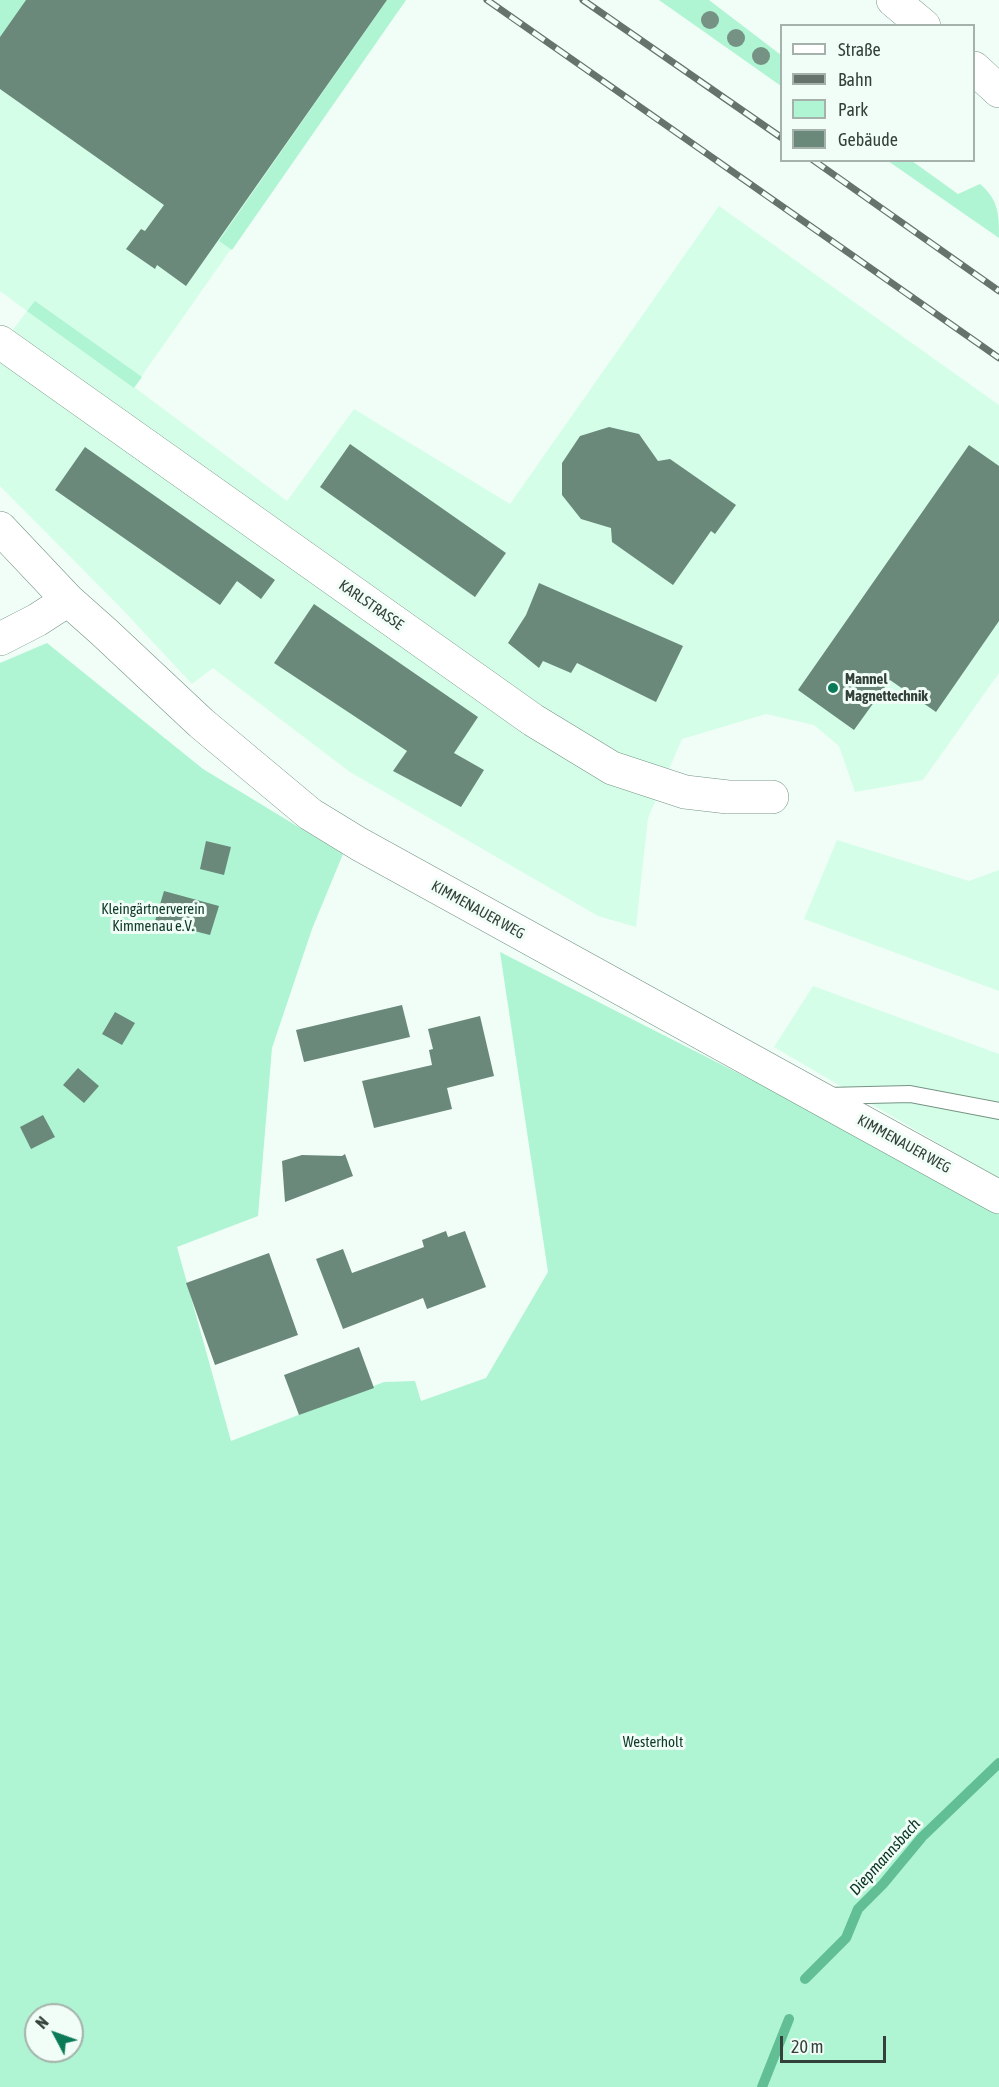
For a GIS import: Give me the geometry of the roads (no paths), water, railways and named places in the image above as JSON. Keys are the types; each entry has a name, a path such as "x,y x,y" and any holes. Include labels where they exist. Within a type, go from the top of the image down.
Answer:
{"street":[{"path":"893,0 922,24"},
{"path":"975,69 999,91"},
{"name":"KARLSTRASSE","path":"0,342 533,720 612,768 685,792 728,797 772,797"},
{"path":"0,528 68,600 37,620 0,639"},
{"name":"KIMMENAUER WEG","path":"68,600 201,723 310,814 359,844 999,1197"}],"lane":[{"path":"816,1096 910,1094 999,1112"}],"waterway":[{"name":"Diepmannsbach","path":"805,1979 846,1938 858,1909 883,1884 922,1837 999,1763"},
{"name":"Diepmannsbach","path":"762,2087 789,2019"}],"railway":[{"path":"487,0 999,358"},
{"path":"583,0 780,137"},
{"path":"816,162 999,291"}],"place":[{"name":"Mannel Magnettechnik","path":"833,688"}],"park label":[{"name":"Kleingärtnerverein Kimmenau e.V.","path":"153,918"},
{"name":"Westerholt","path":"653,1742"}]}
